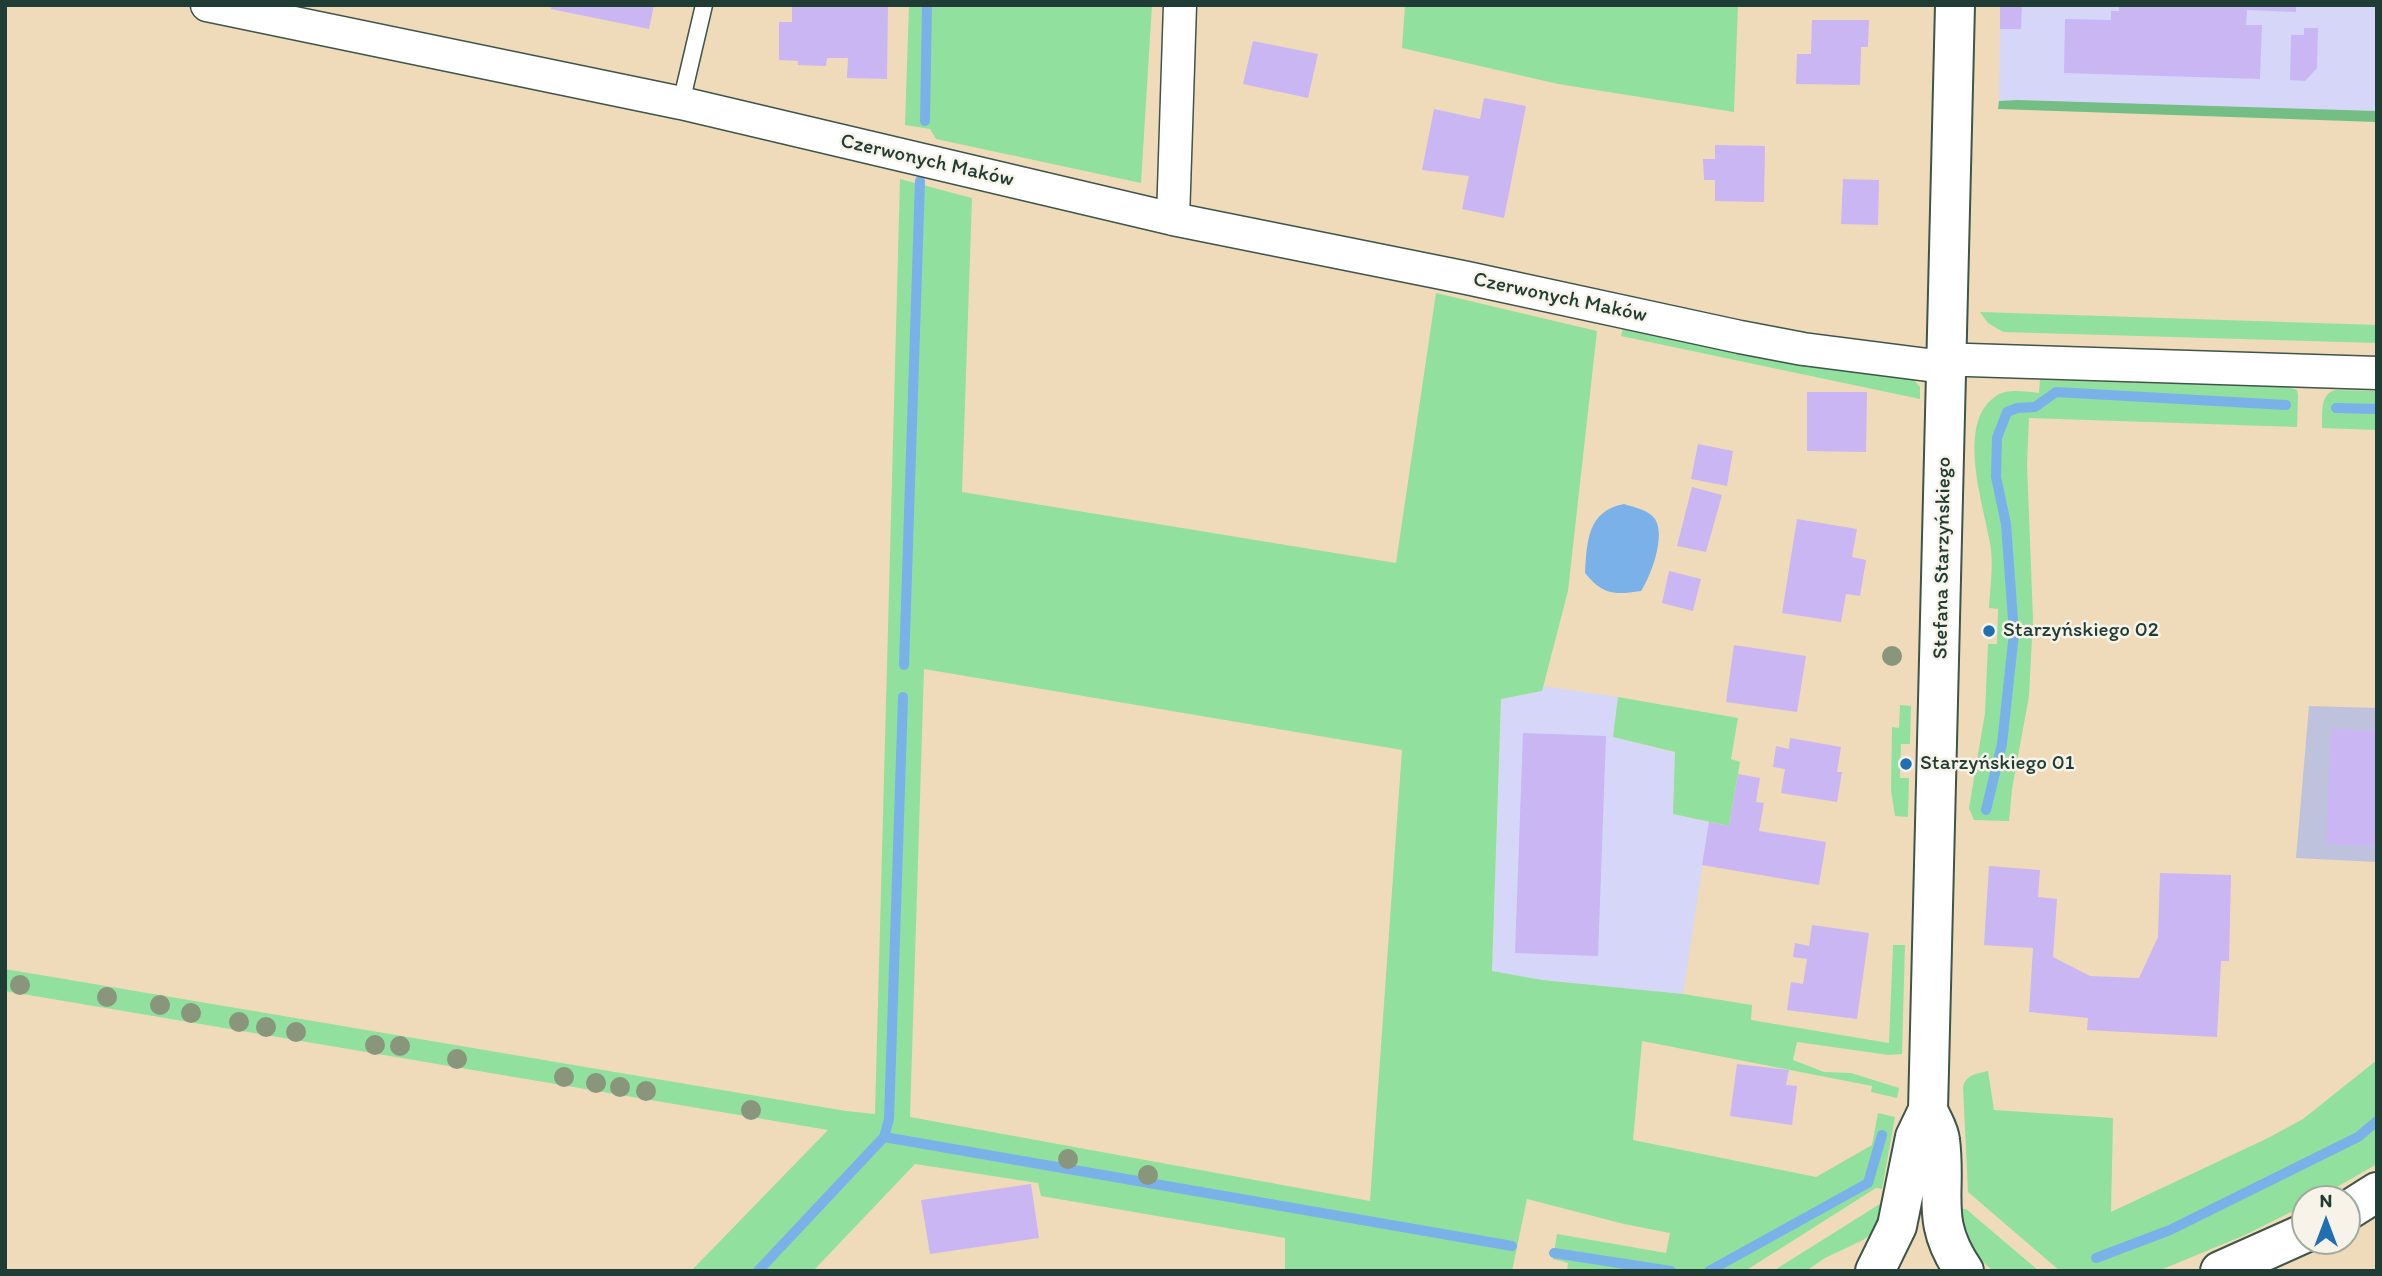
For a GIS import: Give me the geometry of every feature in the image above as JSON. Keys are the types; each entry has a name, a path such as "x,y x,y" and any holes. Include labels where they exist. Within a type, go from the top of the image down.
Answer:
{"street":[{"name":"Czerwonych Maków","path":"207,5 273,13 681,103 1173,219 1803,349 1928,365 1948,360 2377,373"},
{"path":"1173,219 1180,5"},
{"name":"Stefana Starzyńskiego","path":"1955,5 1928,1110 1940,1139 1942,1224 1950,1249 1964,1271"},
{"name":"Stefana Starzyńskiego","path":"1875,1271 1897,1226 1915,1137 1928,1110"},
{"path":"2361,1202 2377,1192"},
{"path":"2220,1271 2291,1239"}],"lane":[{"path":"681,103 704,5"}],"shaded area":[{"path":"2022,5 2377,5 2377,111 1999,101 2000,29 2021,29"},
{"path":"1542,686 1618,697 1613,737 1675,753 1673,814 1709,822 1683,994 1542,980 1492,972 1501,699 1542,691"},
{"path":"2309,706 2377,708 2377,862 2296,858"}],"green space":[{"path":"909,5 1152,5 1141,183 936,139 930,129 905,125"},
{"path":"1405,5 1738,5 1734,112 1558,84 1402,48"},
{"path":"1999,101 2377,111 2377,122 1998,109"},
{"path":"900,179 972,198 962,492 1396,563 1436,293 1597,331 1568,591 1542,691 1501,699 1492,971 1542,980 1683,994 1752,1005 1751,1020 1889,1043 1893,945 1905,945 1902,1054 1889,1055 1797,1042 1793,1060 1824,1072 1851,1073 1899,1088 1897,1098 1871,1092 1872,1086 1642,1041 1633,1140 1816,1177 1872,1145 1878,1113 1895,1117 1882,1189 1876,1188 1745,1271 1567,1271 1568,1263 1553,1259 1557,1234 1666,1253 1670,1233 1527,1199 1512,1271 1285,1271 1285,1238 1041,1196 1038,1183 915,1164 813,1271 691,1271 828,1130 5,991 5,969 875,1114","holes":["924,669 1402,750 1370,1201 910,1117"]},
{"path":"1980,312 2377,325 2377,343 2003,332 1988,323"},
{"path":"1624,325 1914,380 1920,387 1920,399 1621,336"},
{"path":"2040,380 2288,387 2297,390 2297,427 2029,418 2027,464 2033,619 2029,696 2009,821 1974,820 1969,808 1985,713 1988,644 1997,644 1998,609 1989,608 1991,551 1975,465 1977,425 1984,409 1996,396 2011,391 2039,393"},
{"path":"2335,390 2377,391 2377,430 2322,428 2324,400"},
{"path":"1618,697 1738,718 1731,759 1740,762 1729,826 1673,814 1675,752 1613,737"},
{"path":"1900,705 1911,706 1910,744 1901,744 1900,778 1909,778 1908,817 1895,816 1891,790 1892,727 1899,728"},
{"path":"2377,1060 2377,1164 2340,1185 2291,1185 2291,1212 2245,1235 2158,1271 2060,1271 1968,1192 1963,1087 1969,1077 1988,1071 1994,1110 2113,1118 2111,1212 2303,1119"},
{"path":"1883,1202 1890,1202 1874,1232 1863,1240 1825,1258 1806,1271 1773,1271"},
{"path":"1957,1209 1966,1209 2039,1271 1993,1271 1971,1251"}],"water":[{"path":"1624,504 1652,516 1658,526 1659,535 1653,566 1641,591 1616,593 1591,580 1585,573 1586,561 1588,539 1596,521 1603,513"}],"building":[{"path":"552,5 654,5 649,29 551,9"},
{"path":"792,5 888,5 887,79 847,78 848,58 827,58 826,66 798,65 798,61 779,60 779,22 792,22"},
{"path":"2000,5 2022,5 2021,29 2000,29"},
{"path":"2119,5 2296,5 2296,12 2247,10 2246,25 2262,25 2260,79 2064,73 2065,19 2111,20 2111,11 2119,11"},
{"path":"1812,20 1869,20 1868,47 1861,47 1860,85 1796,84 1797,54 1811,54"},
{"path":"2304,28 2318,28 2317,68 2305,81 2290,80 2291,35 2304,35"},
{"path":"1253,41 1318,54 1308,98 1243,84"},
{"path":"1484,98 1526,106 1504,218 1462,209 1469,176 1422,170 1434,109 1480,119"},
{"path":"1715,145 1765,146 1764,202 1715,201 1715,180 1704,180 1703,159 1715,159"},
{"path":"1843,179 1879,180 1878,225 1841,224"},
{"path":"1807,392 1867,392 1866,452 1807,451"},
{"path":"1698,444 1733,451 1727,486 1691,479"},
{"path":"1692,487 1722,495 1706,552 1677,546"},
{"path":"1797,519 1857,529 1852,557 1866,560 1860,596 1846,594 1841,622 1782,613"},
{"path":"1669,571 1701,579 1693,611 1662,603"},
{"path":"1734,645 1806,656 1797,712 1726,702"},
{"path":"2331,729 2377,731 2377,846 2326,844"},
{"path":"1523,733 1606,736 1598,956 1515,953"},
{"path":"1790,738 1841,747 1837,772 1842,772 1837,802 1781,793 1785,769 1773,767 1776,746 1789,749"},
{"path":"1738,774 1760,778 1756,802 1764,803 1759,831 1826,842 1819,885 1702,865 1709,822 1729,826"},
{"path":"1989,866 2040,870 2038,897 2057,899 2053,957 2090,976 2139,978 2158,937 2160,873 2231,875 2229,961 2221,961 2217,1037 2087,1030 2088,1018 2029,1012 2033,948 1984,945"},
{"path":"1812,925 1869,933 1857,1019 1787,1010 1791,982 1803,984 1807,959 1793,957 1795,943 1809,946"},
{"path":"1737,1064 1789,1070 1786,1085 1797,1086 1792,1125 1730,1116"},
{"path":"1031,1184 1039,1238 930,1254 921,1200"}],"waterway":[{"path":"925,121 927,5"},
{"path":"904,665 920,181"},
{"path":"1986,810 2002,744 2014,633 2006,524 1996,477 1997,438 2007,412 2017,408 2035,407 2056,392 2286,405"},
{"path":"2336,408 2377,409"},
{"path":"758,1271 884,1137 889,1119 903,697"},
{"path":"2096,1258 2170,1230 2358,1137 2377,1121"},
{"path":"1709,1271 1868,1183 1882,1135"},
{"path":"884,1137 1512,1246"},
{"path":"1554,1253 1671,1271"}],"place":[{"name":"Starzyńskiego 02","path":"1989,631"},
{"name":"Starzyńskiego 01","path":"1906,764"}]}
